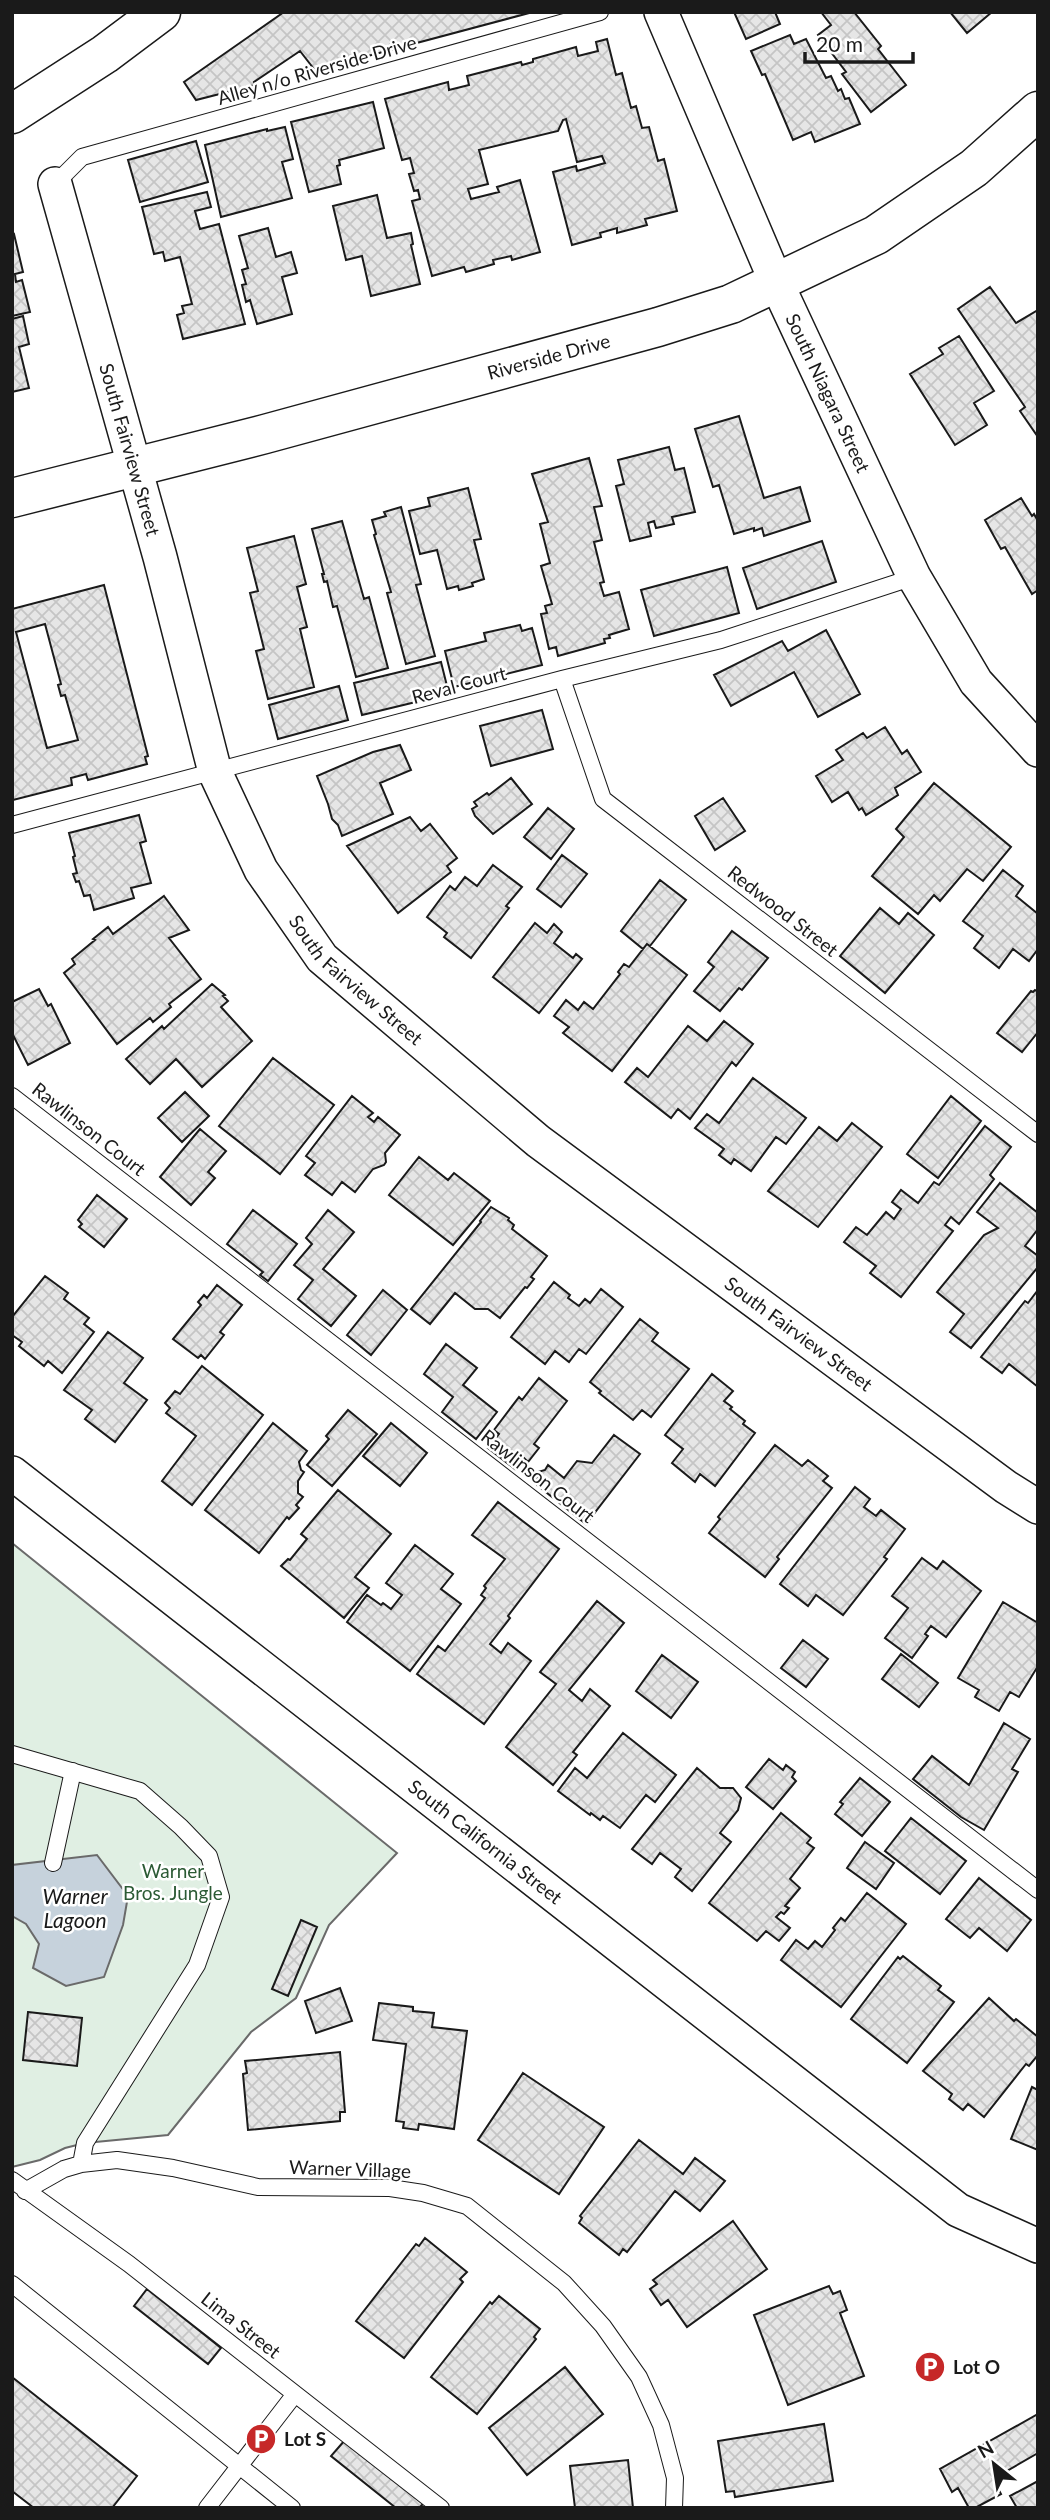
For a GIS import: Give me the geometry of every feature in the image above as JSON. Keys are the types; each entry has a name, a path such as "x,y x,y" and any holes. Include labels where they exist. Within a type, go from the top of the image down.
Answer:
{"main road":[{"path":"12,114 105,54 161,12"},
{"name":"Riverside Drive","path":"12,498 134,468 658,327 731,304 876,235 974,168 1038,111"}],"street":[{"name":"South Niagara Street","path":"661,12 777,284 914,577 976,682 1038,750"},
{"name":"South Fairview Street","path":"55,184 160,557 215,772 261,870 322,958 538,1141 1006,1487 1038,1507"},
{"name":"South California Street","path":"12,1474 958,2210 1038,2246"}],"lane":[{"name":"Alley n/o Riverside Drive","path":"55,184 82,157 600,12"},
{"name":"Reval Court","path":"12,825 562,679 721,640 914,577"},
{"name":"Redwood Street","path":"562,679 603,799 1038,1134"},
{"name":"Rawlinson Court","path":"12,1096 1038,1889"},
{"path":"12,1754 140,1791 209,1856 222,1897 197,1965 85,2143 81,2164"},
{"path":"53,1863 73,1771"},
{"name":"Warner Village","path":"19,2185 81,2164 117,2160 173,2168 258,2187 390,2188 423,2193 467,2206 564,2283 603,2326 639,2377 662,2425 675,2478 674,2508"},
{"name":"Lima Street","path":"19,2185 129,2264 441,2508"},
{"path":"12,2284 292,2508"},
{"path":"206,2508 295,2394"}],"green space":[{"name":"Warner Bros. Jungle","path":"12,1543 397,1853 329,1925 296,1998 251,2032 168,2135 85,2143 12,2167"}],"water":[{"name":"Warner Lagoon","path":"97,1855 128,1896 123,1925 104,1977 66,1986 33,1968 39,1944 26,1924 12,1916 12,1865"}],"building":[{"path":"284,12 533,12 319,69 314,69 300,51 254,82 255,85 196,100 184,82"},
{"path":"734,12 775,12 780,24 746,39"},
{"path":"821,12 854,12 881,46 878,49 906,85 871,112 842,74 846,72 818,35 831,25"},
{"path":"950,12 992,12 967,33"},
{"path":"790,35 794,44 806,39 826,78 831,76 838,91 841,89 845,99 849,98 860,124 815,142 811,132 793,140 765,74 762,75 751,51"},
{"path":"607,39 616,75 622,73 631,108 636,106 642,128 649,127 658,161 664,159 677,211 645,219 647,225 617,233 617,228 600,233 601,237 572,245 553,172 576,166 577,171 605,163 602,156 577,162 566,119 558,131 479,150 488,184 468,189 471,199 499,192 497,187 520,180 540,252 512,260 511,256 493,260 494,264 466,272 464,267 432,276 412,201 420,199 418,190 414,191 409,174 414,173 410,158 402,160 385,99 448,82 449,90 469,85 467,76 521,62 522,65 533,62 533,59 576,47 578,56 598,51 596,42"},
{"path":"373,102 384,148 339,160 340,165 337,166 341,184 309,192 291,122"},
{"path":"285,127 293,159 282,162 292,198 221,217 205,145"},
{"path":"196,141 208,182 140,202 128,160"},
{"path":"207,192 211,207 195,211 200,229 219,224 245,324 183,339 177,315 184,313 182,306 192,304 180,257 165,261 163,252 154,254 142,207"},
{"path":"377,195 387,238 411,233 420,284 371,296 362,256 346,260 333,206"},
{"path":"268,228 276,257 291,252 297,273 282,277 292,314 257,324 250,300 246,302 242,285 246,284 242,270 248,268 239,236"},
{"path":"14,234 23,272 15,274 16,282 22,280 30,312 12,316 12,235"},
{"path":"990,287 1016,323 1038,310 1038,437 1020,411 1025,407 958,309"},
{"path":"23,316 29,344 19,347 29,388 12,392 12,319"},
{"path":"959,336 994,391 974,403 987,425 955,445 910,374 943,354 939,348"},
{"path":"739,416 764,498 800,487 810,521 764,536 762,528 734,534 719,485 713,487 695,429"},
{"path":"669,447 675,470 684,468 695,512 672,517 674,524 656,528 654,521 648,523 651,536 630,541 616,486 624,484 618,460"},
{"path":"589,458 602,506 594,507 602,540 594,542 604,582 600,583 604,596 619,592 629,629 609,635 610,638 604,639 605,643 558,656 556,647 549,649 541,614 547,613 545,606 552,604 541,566 550,563 540,524 548,522 532,474"},
{"path":"468,488 481,539 474,540 484,579 459,590 458,586 447,589 437,550 420,554 409,511 430,506 428,498"},
{"path":"1021,498 1038,521 1038,590 1032,594 1005,547 1001,549 985,520"},
{"path":"401,507 421,584 416,585 435,656 406,664 387,593 391,592 372,520 386,516 384,512"},
{"path":"342,521 364,599 369,597 388,668 356,677 337,606 333,607 327,581 324,582 312,529"},
{"path":"294,536 306,584 297,587 307,627 300,629 314,687 268,699 256,651 264,649 250,593 258,591 247,548"},
{"path":"822,541 836,582 757,609 743,568"},
{"path":"727,567 739,613 654,636 641,590"},
{"path":"104,585 148,756 145,757 147,764 88,780 86,774 71,778 72,785 13,800 12,609","holes":["45,624 61,684 58,685 61,696 65,695 78,740 47,748 16,632"]},
{"path":"520,625 522,631 532,628 542,665 454,687 445,651 486,641 484,633"},
{"path":"826,630 860,694 818,717 794,672 731,706 714,675 782,641 788,651"},
{"path":"441,662 449,694 362,715 354,683"},
{"path":"339,686 348,720 278,739 269,705"},
{"path":"542,710 553,749 491,766 480,726"},
{"path":"885,727 902,754 907,750 921,772 895,788 898,795 866,815 862,808 859,810 848,792 832,802 816,776 843,760 836,750 863,733 867,738"},
{"path":"400,745 411,770 380,783 393,814 342,836 338,825 332,819 317,776 373,752"},
{"path":"511,778 532,804 493,834 475,816 472,809 477,806 474,802 487,793 489,795"},
{"path":"934,783 1011,847 983,881 967,869 940,901 934,895 918,914 872,876 904,837 896,829"},
{"path":"723,798 745,831 715,850 695,816"},
{"path":"548,808 574,829 551,859 524,837"},
{"path":"139,815 146,841 140,843 151,883 131,888 134,898 94,910 90,895 84,896 79,881 76,882 73,874 77,873 69,833"},
{"path":"410,817 421,831 430,824 457,858 447,866 451,872 398,913 347,846"},
{"path":"562,855 587,874 561,907 537,889"},
{"path":"493,865 522,887 471,958 444,937 447,933 427,917 450,886 455,890 465,877 477,886"},
{"path":"1003,870 1023,886 1016,896 1038,914 1038,949 1029,961 1013,949 999,968 974,948 983,936 963,921"},
{"path":"660,880 686,900 650,946 647,944 643,949 621,931"},
{"path":"164,896 189,930 169,938 201,979 169,1004 171,1007 153,1022 150,1018 117,1044 64,973 75,964 72,959 108,927 113,934"},
{"path":"880,908 899,924 908,913 934,935 885,993 840,956"},
{"path":"535,923 547,933 554,924 562,932 554,943 573,958 576,954 582,959 539,1013 493,977"},
{"path":"732,931 768,958 742,990 739,988 720,1011 694,991 714,967 708,962"},
{"path":"647,944 687,975 612,1071 563,1033 569,1027 554,1016 566,1000 578,1010 584,1002 593,1009 620,974 618,972 624,964 629,967"},
{"path":"212,984 228,1001 221,1007 252,1041 202,1087 176,1059 150,1084 126,1059 162,1026 164,1029"},
{"path":"39,989 48,1006 51,1004 70,1043 28,1065 12,1033 12,1002"},
{"path":"1031,991 1038,992 1038,1032 1022,1052 997,1033"},
{"path":"724,1021 753,1044 736,1066 732,1062 690,1119 678,1109 671,1118 625,1082 637,1068 648,1077 688,1026 707,1041"},
{"path":"273,1058 334,1105 280,1174 219,1126"},
{"path":"753,1078 806,1118 786,1144 776,1137 751,1171 734,1159 731,1164 719,1155 724,1149 695,1128 707,1114 719,1123"},
{"path":"185,1092 209,1116 182,1142 158,1118"},
{"path":"352,1096 373,1113 368,1117 374,1122 378,1117 400,1135 385,1153 384,1165 373,1169 355,1192 342,1182 332,1195 305,1175 315,1163 306,1156"},
{"path":"951,1096 981,1121 938,1178 907,1154"},
{"path":"852,1123 882,1147 818,1227 768,1191 819,1127 837,1141"},
{"path":"985,1126 1011,1147 990,1175 994,1179 959,1224 951,1217 945,1225 953,1231 901,1297 870,1273 876,1266 844,1242 856,1227 867,1235 886,1212 894,1219 901,1209 892,1202 901,1190 918,1203 934,1182 939,1185"},
{"path":"200,1129 226,1151 208,1172 215,1178 191,1205 160,1177"},
{"path":"419,1157 448,1180 454,1173 490,1201 453,1245 389,1195"},
{"path":"1000,1183 1038,1213 1038,1229 1025,1246 1038,1256 1038,1267 971,1348 950,1332 964,1314 937,1292 984,1235 998,1228 977,1212"},
{"path":"97,1195 127,1219 104,1247 79,1227 82,1224 78,1220"},
{"path":"491,1207 509,1218 514,1225 512,1229 547,1256 531,1277 534,1279 500,1318 488,1309 475,1309 455,1293 430,1324 411,1309"},
{"path":"253,1210 297,1244 268,1281 260,1275 263,1272 227,1244"},
{"path":"328,1210 354,1232 323,1269 356,1296 331,1326 298,1299 313,1280 294,1265 312,1244 306,1238"},
{"path":"45,1276 68,1293 64,1299 89,1318 84,1324 94,1332 62,1373 48,1361 44,1366 19,1346 22,1342 12,1335 12,1317"},
{"path":"554,1282 579,1306 585,1299 590,1303 601,1289 623,1307 586,1354 579,1349 569,1362 555,1351 545,1364 511,1337"},
{"path":"217,1285 242,1305 220,1332 224,1335 205,1359 201,1355 198,1358 173,1339 201,1305 198,1302 204,1295 207,1298"},
{"path":"383,1290 407,1310 371,1355 347,1335"},
{"path":"1038,1290 1038,1387 1009,1364 1002,1373 981,1357 1025,1301 1028,1303"},
{"path":"640,1319 658,1333 652,1341 689,1369 651,1417 642,1410 633,1420 599,1393 601,1391 590,1382"},
{"path":"108,1332 143,1358 124,1383 147,1400 115,1442 85,1419 92,1410 64,1390"},
{"path":"446,1344 477,1368 463,1385 497,1412 476,1439 442,1412 453,1397 424,1374"},
{"path":"202,1366 263,1415 192,1505 162,1481 196,1436 166,1413 170,1408 165,1403 175,1391 180,1394"},
{"path":"712,1374 733,1391 724,1401 745,1421 743,1424 755,1433 715,1486 700,1474 695,1482 672,1463 683,1449 665,1435"},
{"path":"539,1378 567,1401 534,1444 539,1448 528,1462 524,1458 515,1469 488,1448 499,1434 494,1430 519,1397 522,1400"},
{"path":"348,1410 377,1434 332,1486 307,1465"},
{"path":"273,1423 307,1451 299,1462 304,1472 298,1481 298,1493 303,1497 296,1505 299,1508 289,1519 287,1517 259,1553 205,1510"},
{"path":"391,1423 427,1453 400,1486 363,1456"},
{"path":"614,1435 640,1454 586,1524 537,1485 538,1472 545,1470 548,1465 564,1478 577,1461 592,1463"},
{"path":"775,1445 802,1466 808,1460 828,1476 823,1481 832,1488 777,1557 779,1559 765,1577 709,1533 720,1519 718,1517"},
{"path":"855,1487 870,1499 864,1507 876,1516 881,1510 905,1529 884,1557 887,1559 843,1615 816,1595 808,1606 780,1584"},
{"path":"338,1490 391,1534 355,1577 369,1588 344,1618 281,1566 290,1560 307,1539 301,1534"},
{"path":"498,1502 559,1549 490,1644 501,1653 508,1643 531,1661 484,1724 417,1674 438,1646 445,1651 485,1598 481,1595 486,1588 484,1586 505,1559 472,1535"},
{"path":"415,1545 453,1574 441,1589 461,1604 410,1671 347,1622 367,1595 391,1609 402,1595 386,1583"},
{"path":"922,1558 937,1569 943,1561 981,1591 946,1637 931,1626 925,1634 928,1636 912,1658 885,1638 908,1608 892,1596"},
{"path":"597,1601 624,1623 569,1690 582,1701 590,1689 610,1706 573,1752 577,1755 553,1785 506,1747 556,1684 540,1672"},
{"path":"1003,1602 1038,1623 1038,1666 1019,1697 1010,1692 999,1711 975,1697 979,1690 958,1678"},
{"path":"803,1640 828,1659 806,1687 781,1668"},
{"path":"901,1654 938,1683 919,1707 882,1679"},
{"path":"662,1655 698,1682 671,1718 636,1691"},
{"path":"1004,1723 1030,1739 1012,1769 1018,1772 984,1830 961,1817 913,1779 932,1756 969,1785"},
{"path":"623,1733 676,1775 655,1802 646,1795 620,1828 603,1816 600,1820 591,1813 590,1815 558,1791 575,1768 587,1778"},
{"path":"769,1759 783,1770 786,1765 795,1772 792,1777 796,1781 773,1809 746,1787"},
{"path":"697,1768 720,1788 733,1788 741,1798 738,1810 720,1833 731,1842 692,1891 675,1877 681,1869 660,1853 652,1864 632,1849"},
{"path":"860,1778 890,1802 862,1836 835,1814 843,1804 840,1802"},
{"path":"781,1813 811,1838 807,1843 814,1848 790,1879 800,1888 785,1906 789,1908 776,1917 790,1928 779,1941 766,1931 757,1941 709,1903"},
{"path":"911,1818 966,1861 940,1894 885,1851"},
{"path":"865,1842 894,1863 876,1889 847,1868"},
{"path":"979,1878 1031,1920 1007,1951 979,1928 970,1938 946,1919"},
{"path":"867,1893 906,1924 841,2007 781,1960 796,1940 808,1949 815,1941 822,1947 841,1918 845,1921"},
{"path":"301,1920 317,1927 288,1996 272,1989"},
{"path":"903,1956 941,1986 938,1990 954,2002 907,2063 851,2019 898,1957 900,1959"},
{"path":"340,1988 352,2021 316,2033 305,2001"},
{"path":"989,1998 1014,2021 1016,2019 1038,2037 1038,2055 1029,2066 1026,2064 984,2117 968,2104 963,2110 949,2099 952,2094 923,2071"},
{"path":"379,2003 413,2007 413,2011 434,2013 432,2027 467,2031 454,2129 419,2124 418,2130 403,2128 404,2122 396,2121 406,2044 373,2040"},
{"path":"28,2012 82,2018 77,2066 23,2060"},
{"path":"340,2052 345,2112 340,2112 340,2121 248,2130 243,2074 247,2073 245,2061"},
{"path":"523,2073 604,2127 559,2194 478,2140"},
{"path":"1032,2087 1038,2090 1038,2150 1011,2139"},
{"path":"639,2140 683,2174 695,2158 725,2181 700,2211 675,2191 627,2252 623,2249 619,2255 579,2223 582,2218 580,2216"},
{"path":"733,2221 767,2269 687,2327 668,2300 661,2305 650,2289 657,2284 653,2280"},
{"path":"425,2238 467,2272 460,2279 463,2282 404,2358 356,2321 416,2244 419,2246"},
{"path":"829,2286 833,2294 840,2291 847,2310 840,2313 864,2376 788,2405 754,2315"},
{"path":"147,2289 221,2348 208,2364 134,2306"},
{"path":"499,2296 540,2329 534,2337 536,2339 477,2414 431,2377 490,2302 492,2304"},
{"path":"565,2367 603,2414 527,2475 489,2428"},
{"path":"12,2377 137,2476 112,2508 34,2508 12,2491"},
{"path":"1038,2414 1038,2453 993,2479 1001,2494 975,2508 969,2508 958,2488 952,2492 940,2469"},
{"path":"824,2424 833,2481 735,2497 734,2491 726,2492 718,2441"},
{"path":"345,2440 424,2503 421,2506 423,2508 396,2508 331,2456"},
{"path":"628,2460 633,2508 575,2508 570,2466"},
{"path":"1038,2481 1038,2508 1017,2508 1010,2496"}],"place":[{"name":"Lot O","path":"930,2367"},
{"name":"Lot S","path":"261,2439"}]}
